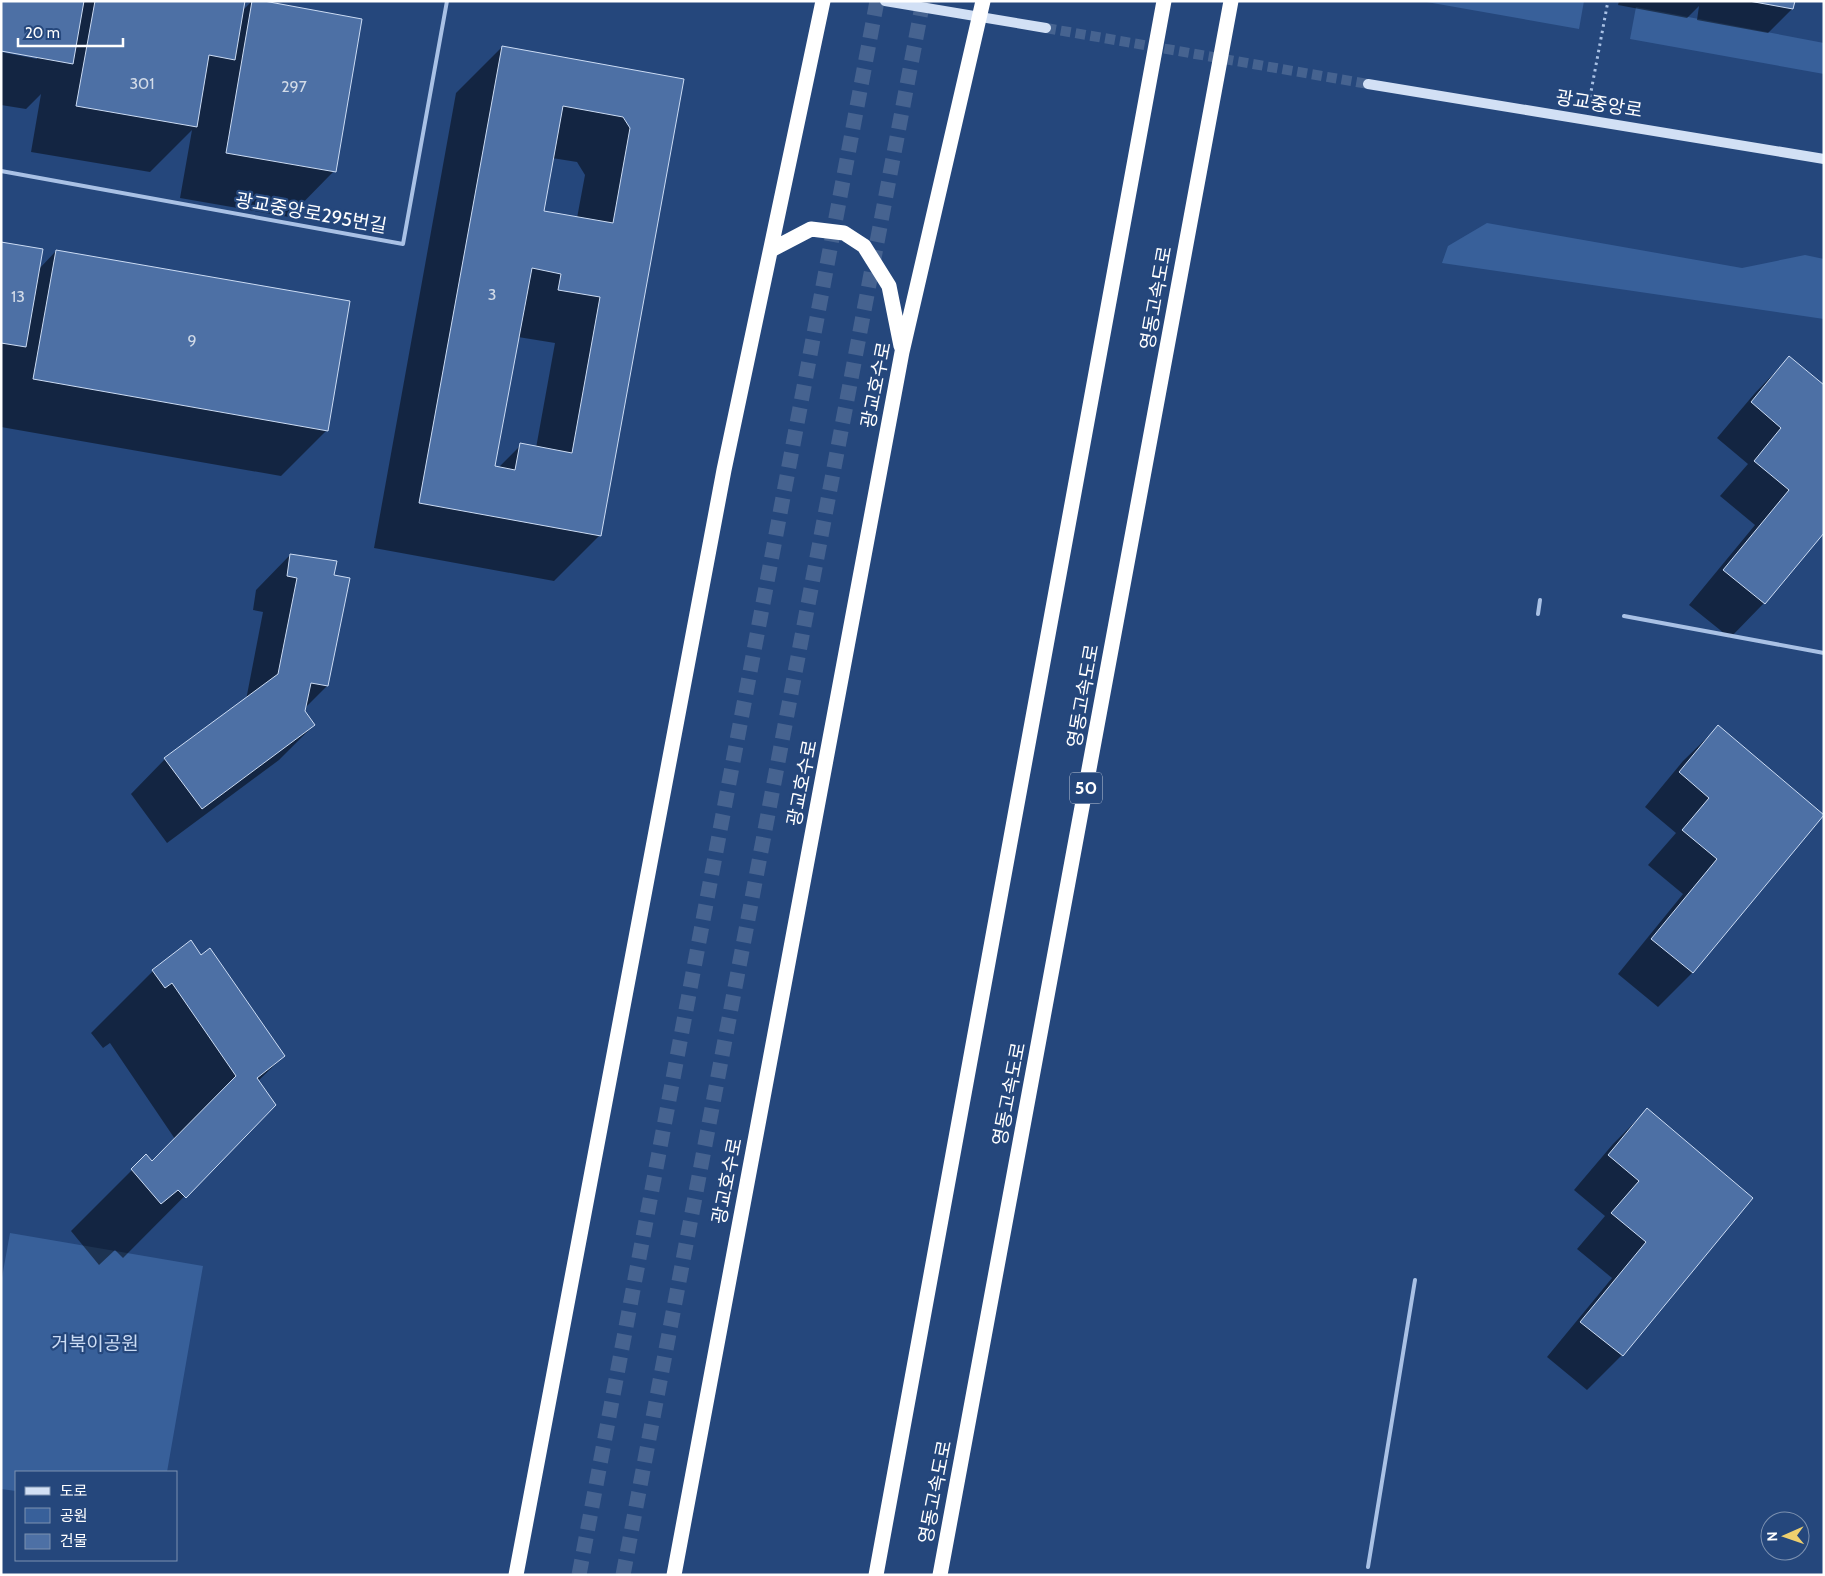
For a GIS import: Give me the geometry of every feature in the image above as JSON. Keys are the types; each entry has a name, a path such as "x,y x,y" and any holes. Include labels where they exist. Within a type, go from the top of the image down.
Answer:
{"highway":[{"path":"516,1575 722,480 823,1"},
{"path":"876,1575 1164,1"},
{"name":"영동고속도로","path":"940,1575 1231,1"},
{"name":"광교호수로","path":"674,1575 902,352 981,9"},
{"path":"771,250 811,229 844,233 864,246 889,286 902,352"}],"main road":[{"path":"885,1 981,9 1046,28"},
{"name":"광교중앙로","path":"1368,84 1824,159"}],"lane":[{"name":"광교중앙로295번길","path":"1,171 403,244 447,1"},
{"path":"1538,614 1540,600"},
{"path":"1624,616 1824,654"},
{"path":"1368,1567 1415,1280"}],"path":[{"path":"1586,120 1608,1"}],"green space":[{"path":"1421,1 1584,1 1579,29"},
{"path":"1636,7 1824,43 1824,74 1630,39"},
{"path":"1487,223 1742,268 1805,255 1824,259 1824,319 1442,263 1448,246"},
{"name":"거북이공원","path":"10,1233 203,1266 167,1471 15,1471 15,1491 1,1489 1,1283"}],"building":[{"path":"1,1 84,1 73,64 1,51"},
{"path":"95,1 245,1 235,60 209,55 197,127 76,106"},
{"path":"252,1 264,1 362,19 336,172 226,153"},
{"path":"1749,1 1795,1 1793,9"},
{"path":"502,46 684,79 601,536 419,503","holes":["563,106 623,117 630,128 613,223 544,211","532,268 561,274 558,290 600,297 572,453 520,443 515,470 495,466"]},
{"path":"1,242 43,249 26,347 1,343"},
{"path":"56,250 350,301 328,431 33,379"},
{"path":"1789,356 1824,385 1824,533 1765,604 1723,570 1789,490 1754,461 1781,428 1751,402"},
{"path":"290,554 337,561 334,575 350,578 328,686 311,683 305,711 315,725 202,809 164,758 278,674 297,578 287,576"},
{"path":"1718,725 1824,815 1693,973 1651,939 1717,859 1682,830 1709,798 1679,772"},
{"path":"191,940 201,955 210,948 285,1056 257,1078 276,1105 186,1198 178,1190 161,1204 131,1169 146,1154 152,1161 236,1076 172,983 165,988 152,970"},
{"path":"1647,1108 1753,1198 1623,1356 1580,1322 1646,1242 1611,1213 1639,1181 1608,1155"}],"tunnel":[{"path":"579,1575 877,1"},
{"path":"623,1575 923,1"},
{"path":"1046,28 1368,84"}]}
